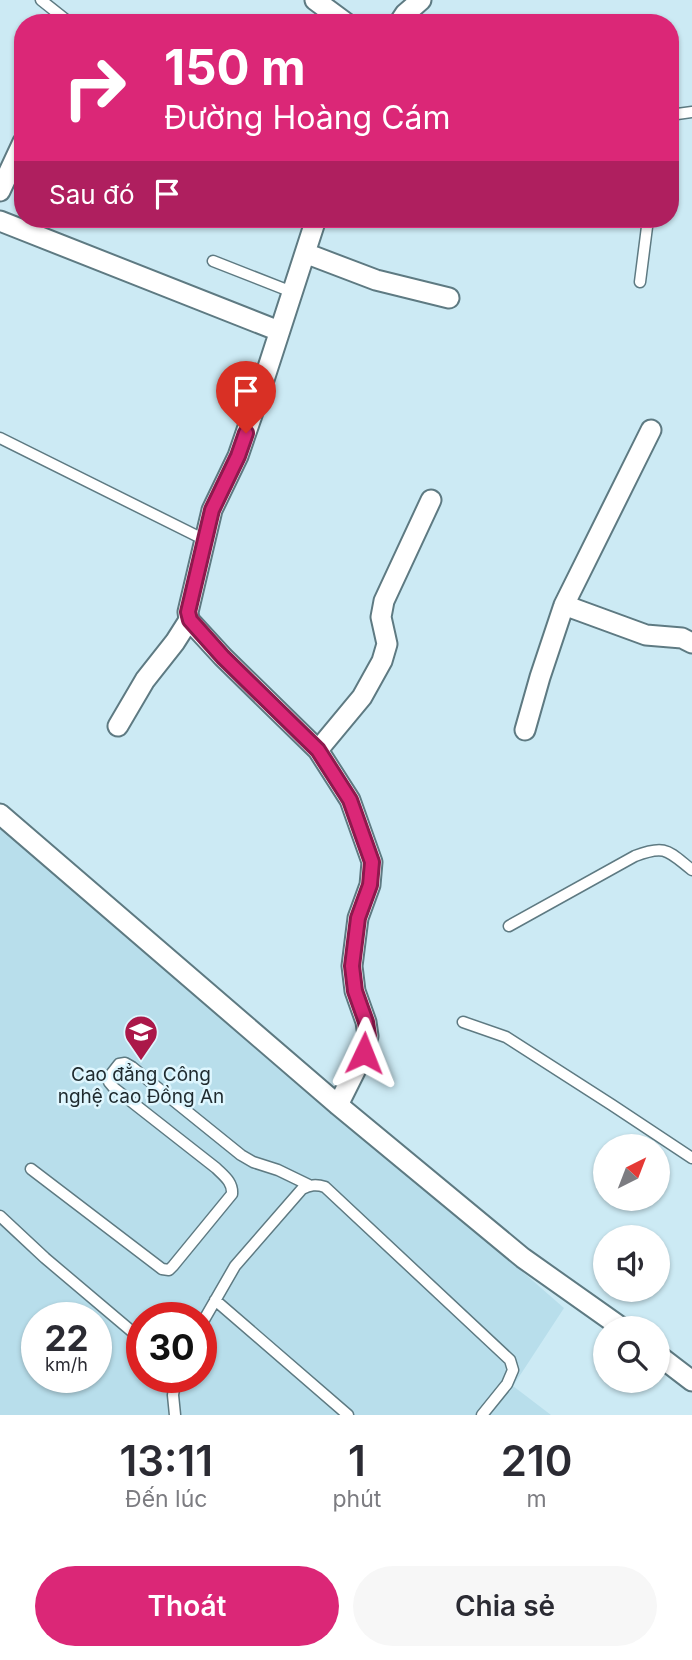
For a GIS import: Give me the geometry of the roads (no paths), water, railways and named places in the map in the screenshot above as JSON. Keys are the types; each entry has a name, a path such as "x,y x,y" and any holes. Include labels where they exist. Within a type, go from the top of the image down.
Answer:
{"street":[{"path":"315,0 334,14"},
{"path":"0,191 14,161"},
{"path":"18,228 279,331"},
{"path":"313,228 238,456 212,510 188,612 190,620 223,657 318,750 350,800 372,862 370,885 358,918 352,966 355,991 368,1036 364,1053 338,1105"},
{"path":"305,253 376,280 449,298"},
{"path":"525,730 564,605 651,430"},
{"path":"318,750 362,697 382,661 387,644 381,617 384,601 430,500"},
{"path":"564,605 646,635 682,638 692,643"},
{"path":"118,726 145,680 190,620"},
{"path":"0,814 338,1105 523,1258 605,1316"},
{"path":"670,1364 692,1381"}],"lane":[{"path":"41,0 59,14"},
{"path":"640,282 647,228"},
{"path":"213,261 292,292"},
{"path":"0,438 205,540"},
{"path":"509,926 635,856 653,849 668,851 692,870"},
{"path":"463,1022 506,1037 692,1158"},
{"path":"31,1169 162,1269 169,1270 173,1266 232,1194 232,1187 216,1168 114,1088 108,1078 120,1064 125,1063 253,1162 309,1185"},
{"path":"348,1415 215,1300 235,1266 302,1189 309,1185 318,1184 325,1187 510,1360 513,1370 507,1384 482,1415"},
{"path":"0,1216 126,1326"},
{"path":"173,1393 175,1415"}],"place":[{"name":"Cao đẳng Công nghệ cao Đồng An","path":"141,1062"}]}
